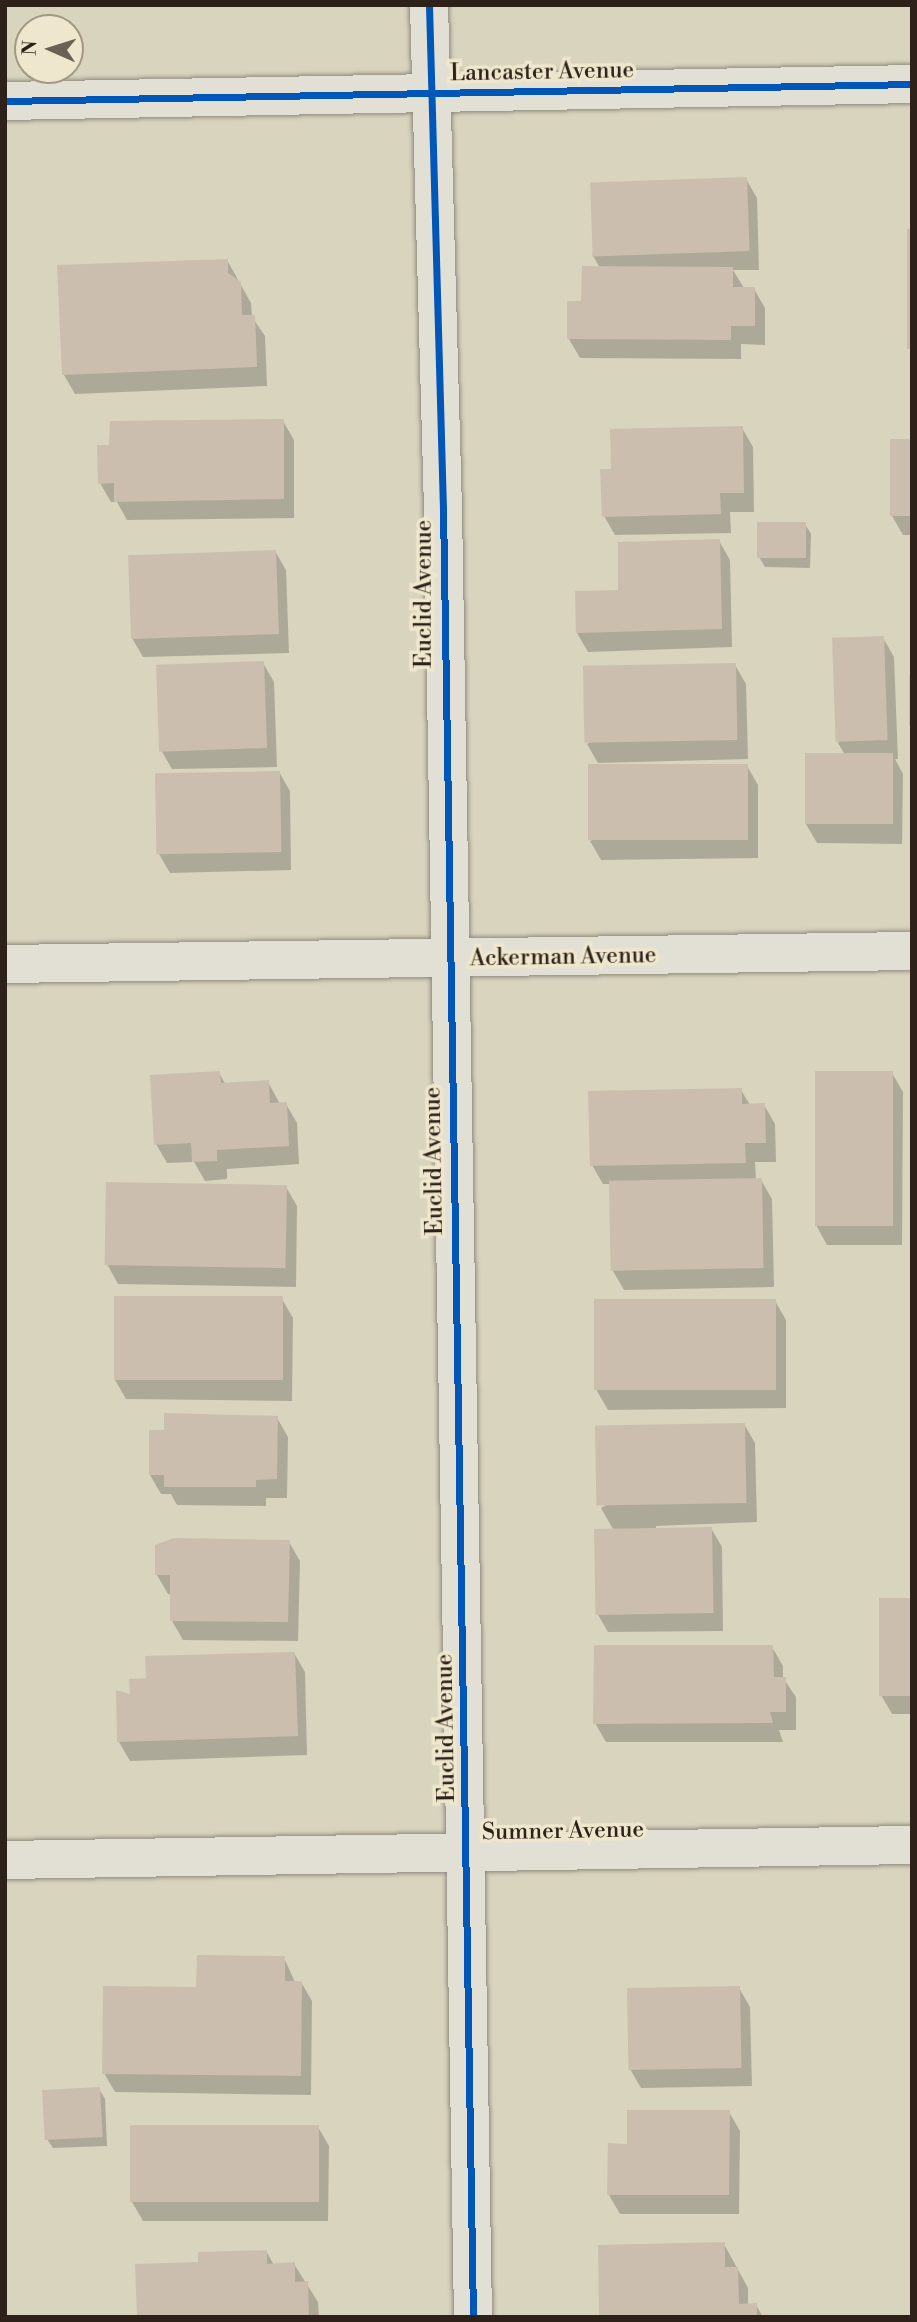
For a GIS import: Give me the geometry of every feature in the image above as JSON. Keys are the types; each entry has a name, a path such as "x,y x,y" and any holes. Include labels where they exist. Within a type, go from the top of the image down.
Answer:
{"street":[{"name":"Euclid Avenue","path":"429,5 443,508 448,958 473,2317"},
{"name":"Lancaster Avenue","path":"5,101 912,84"},
{"name":"Ackerman Avenue","path":"5,964 912,951"},
{"name":"Sumner Avenue","path":"5,1860 912,1845"}],"building":[{"path":"747,177 750,251 593,256 590,182"},
{"path":"907,229 912,229 912,349 907,349"},
{"path":"228,259 228,273 241,282 242,315 255,315 257,367 62,375 57,265"},
{"path":"582,266 733,267 733,287 755,287 755,326 731,326 731,340 567,339 567,301 581,301"},
{"path":"284,419 284,499 114,502 114,483 98,484 97,445 109,445 110,421"},
{"path":"743,426 744,493 720,493 721,514 602,517 600,469 611,469 610,429"},
{"path":"890,439 912,439 912,516 890,516"},
{"path":"757,522 806,522 806,558 757,558"},
{"path":"720,539 722,629 576,633 575,591 618,590 618,542"},
{"path":"276,550 279,634 131,639 128,555"},
{"path":"884,636 888,740 836,742 832,638"},
{"path":"264,661 267,748 159,752 156,665"},
{"path":"736,663 737,740 584,743 583,666"},
{"path":"909,675 912,675 912,726 909,726"},
{"path":"805,753 893,753 893,824 805,824"},
{"path":"588,764 748,764 748,840 588,840"},
{"path":"280,771 281,852 156,854 155,773"},
{"path":"220,1071 221,1083 269,1080 270,1103 287,1102 289,1146 217,1150 217,1161 192,1162 191,1143 154,1145 150,1075"},
{"path":"815,1071 893,1071 893,1226 815,1226"},
{"path":"742,1088 742,1104 765,1103 766,1143 745,1143 746,1163 590,1166 588,1091"},
{"path":"762,1178 764,1268 611,1271 609,1181"},
{"path":"106,1182 287,1185 286,1268 105,1265"},
{"path":"114,1296 283,1296 283,1380 114,1380"},
{"path":"594,1299 776,1299 776,1390 594,1390"},
{"path":"164,1413 278,1416 277,1479 256,1480 256,1487 164,1487 164,1475 149,1475 149,1430 164,1430"},
{"path":"745,1423 746,1503 596,1506 595,1426"},
{"path":"712,1527 714,1613 596,1615 594,1529"},
{"path":"174,1538 290,1540 288,1622 170,1621 170,1575 155,1575 155,1545"},
{"path":"879,1598 912,1598 912,1696 879,1696"},
{"path":"594,1645 773,1645 774,1677 786,1677 786,1712 770,1712 773,1723 593,1724"},
{"path":"295,1652 298,1736 117,1742 116,1690 130,1694 129,1679 146,1678 145,1656"},
{"path":"197,1955 285,1956 285,1981 302,1981 301,2076 102,2074 103,1986 196,1987"},
{"path":"740,1986 741,2068 628,2070 627,1988"},
{"path":"100,2087 103,2137 45,2140 42,2090"},
{"path":"627,2110 730,2110 729,2195 607,2195 608,2143 627,2144"},
{"path":"130,2125 319,2125 319,2202 130,2202"},
{"path":"725,2242 725,2267 738,2267 739,2304 757,2303 757,2317 599,2317 598,2245"},
{"path":"267,2250 267,2264 295,2262 295,2282 308,2281 309,2317 137,2317 135,2264 198,2262 198,2252"}],"cycle path":[{"path":"429,5 443,508 473,2317"},
{"path":"5,101 912,84"}]}
